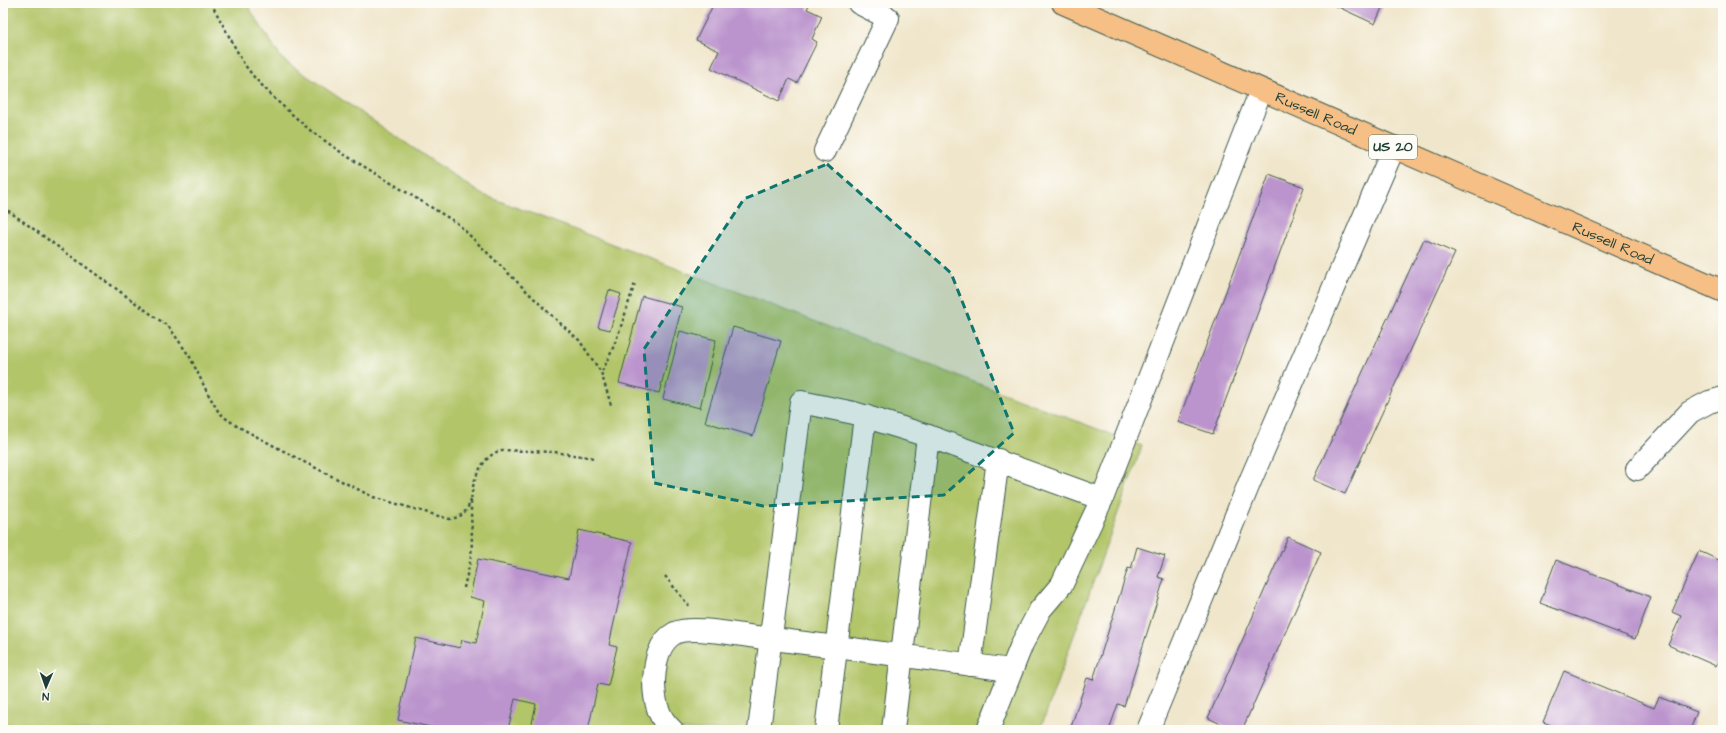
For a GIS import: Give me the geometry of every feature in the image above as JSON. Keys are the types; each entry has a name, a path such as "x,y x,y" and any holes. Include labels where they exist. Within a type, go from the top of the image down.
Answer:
{"main road":[{"name":"Russell Road","path":"1063,3 1723,292"}],"lane":[{"path":"825,151 892,11 859,3"},
{"path":"988,730 1022,644 1040,610 1062,584 1102,499 1261,90"},
{"path":"1148,730 1251,479 1394,147"},
{"path":"1637,469 1690,412 1709,402 1723,398"},
{"path":"759,730 801,402 866,416 998,460 1102,499"},
{"path":"826,730 866,416"},
{"path":"893,730 928,436"},
{"path":"970,665 998,460"},
{"path":"672,730 662,719 657,709 654,696 654,675 658,654 664,643 674,634 683,630 771,639 1011,670"}],"path":[{"path":"211,3 244,64 277,101 311,131 345,154 457,223 550,315 579,340 601,372 611,405"},
{"path":"3,207 169,327 190,357 218,411 237,426 373,497 449,519 454,519 465,513 471,500"},
{"path":"601,372 609,358 621,328 635,283"},
{"path":"464,588 471,554 471,500 474,481 485,460 496,452 502,450 539,451 595,458"},
{"path":"665,576 710,632"}],"highlighted area":[{"path":"827,164 951,273 1014,433 944,495 763,506 654,483 644,349 744,199"}],"green space":[{"path":"3,3 246,3 282,59 481,194 1142,446 1040,730 3,730"}],"building":[{"path":"714,3 810,3 807,9 822,16 812,39 817,42 797,83 789,79 779,101 711,68 719,51 696,40"},
{"path":"1335,3 1384,3 1375,24 1334,5"},
{"path":"1269,174 1304,187 1213,434 1178,422"},
{"path":"1424,239 1455,253 1345,494 1313,480"},
{"path":"609,290 621,294 610,330 598,327"},
{"path":"642,296 682,307 659,393 619,383"},
{"path":"733,327 781,341 753,436 705,422"},
{"path":"680,331 716,340 700,408 663,399"},
{"path":"579,530 632,542 609,645 617,647 608,686 598,684 588,730 540,730 531,728 536,704 515,699 508,730 444,730 398,720 416,638 460,648 462,640 476,643 485,601 470,597 478,559 569,578"},
{"path":"1288,537 1321,552 1242,730 1234,730 1208,718"},
{"path":"1137,547 1165,556 1158,577 1164,579 1124,706 1118,704 1109,730 1070,730 1087,678 1093,680 1128,568 1131,569"},
{"path":"1699,551 1723,562 1723,650 1716,666 1668,645 1681,616 1672,612"},
{"path":"1556,560 1651,597 1635,639 1540,603"},
{"path":"1564,671 1654,708 1659,697 1697,712 1690,730 1564,730 1543,722"}]}
